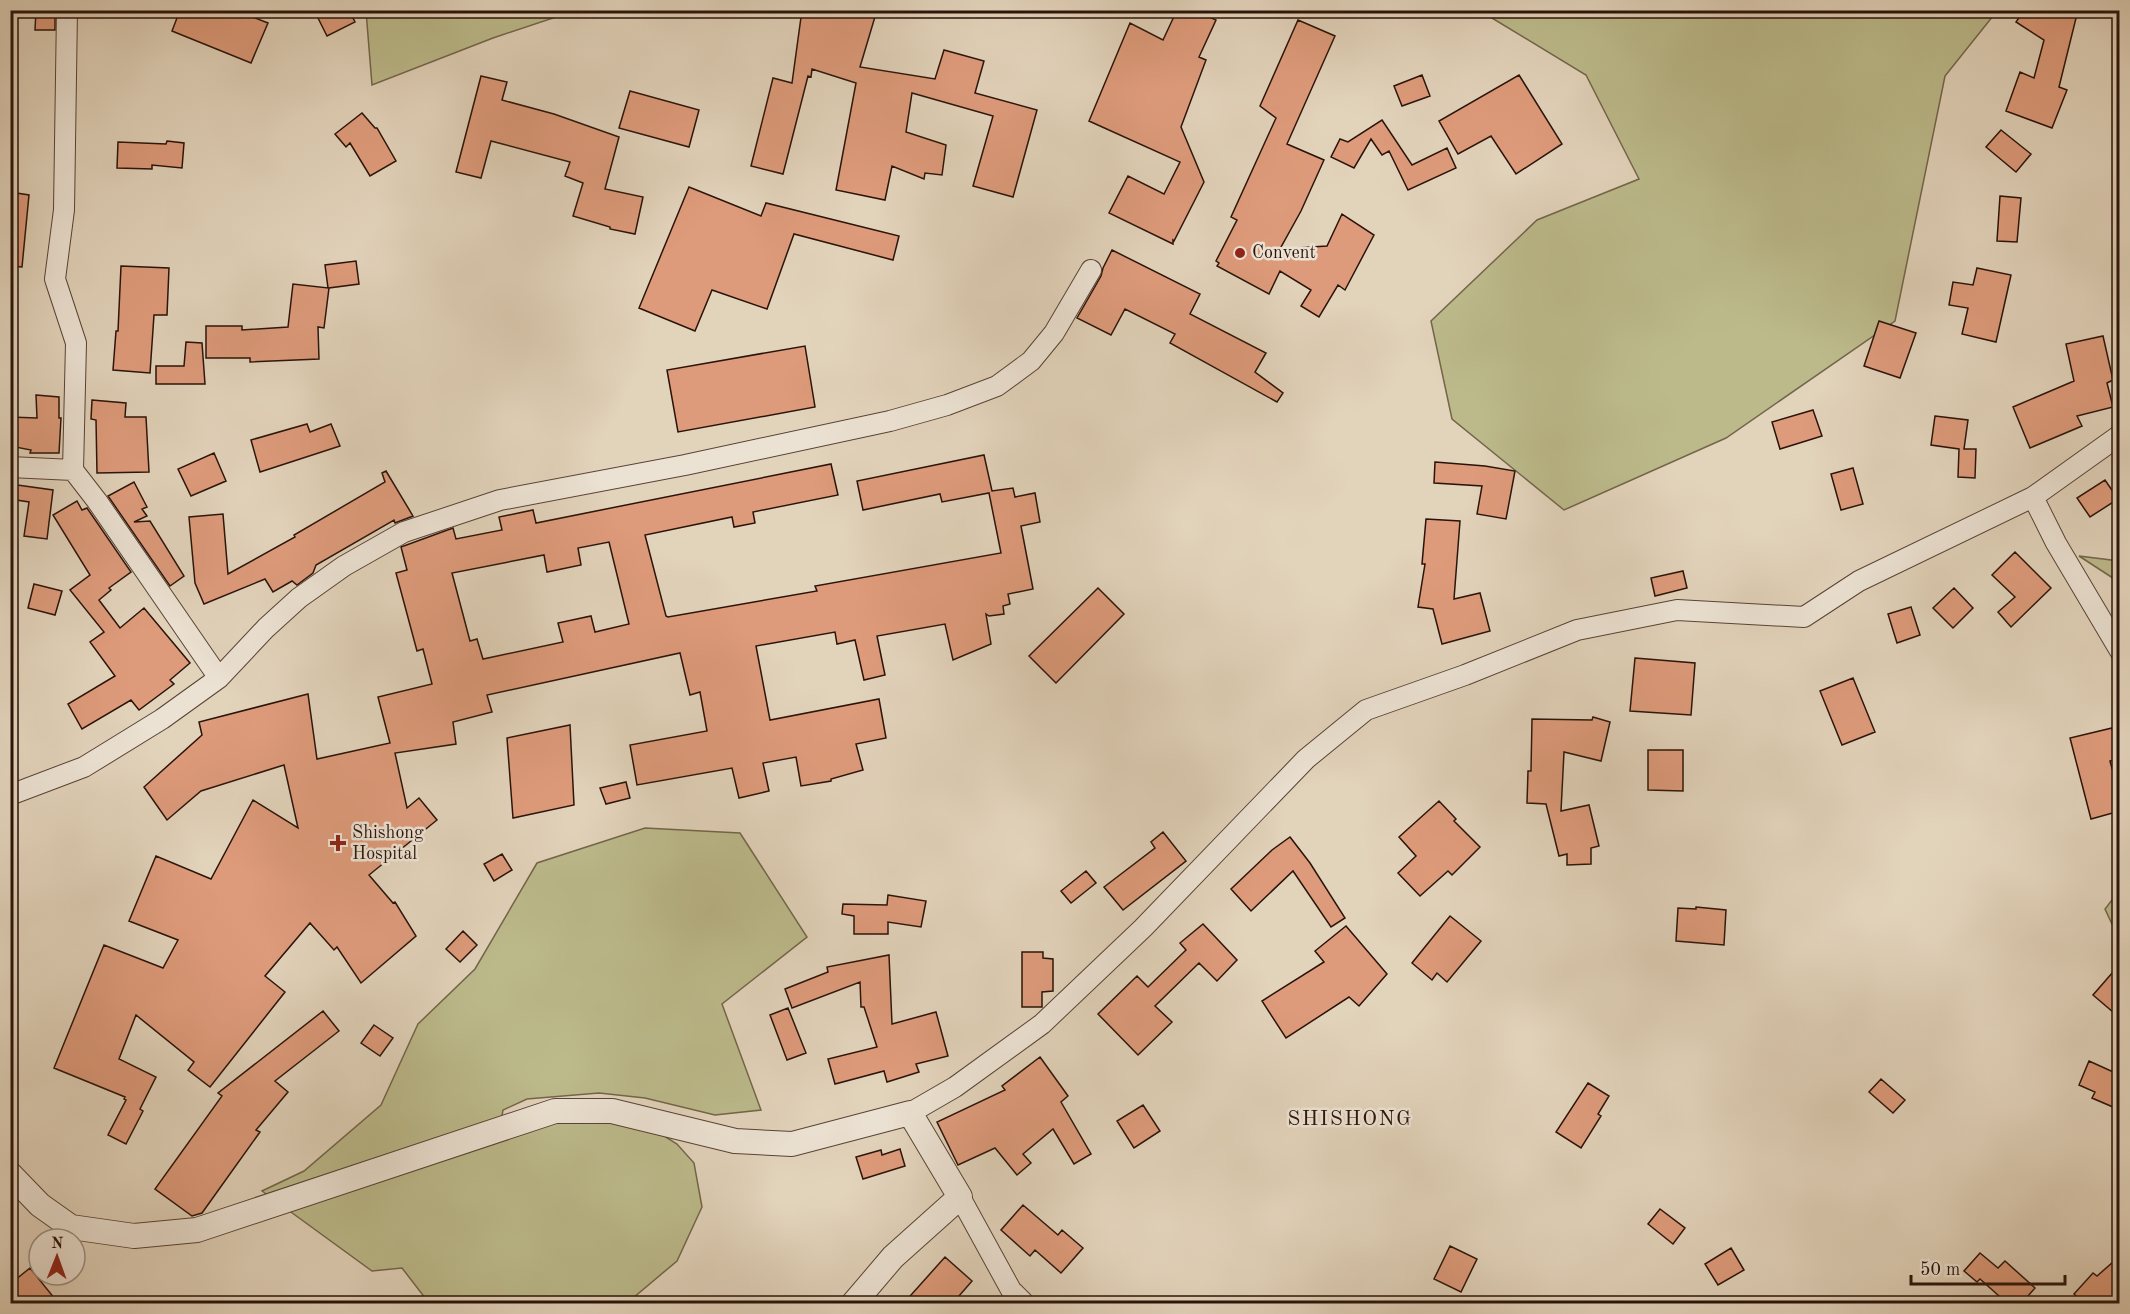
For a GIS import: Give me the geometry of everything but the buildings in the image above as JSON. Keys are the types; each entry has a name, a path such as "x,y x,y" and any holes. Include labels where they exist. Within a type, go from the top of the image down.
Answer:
{"street":[{"path":"67,10 64,210 55,279 75,343 73,470 97,501 219,678"},
{"path":"10,795 84,767 162,719 219,678 266,628 299,598 344,566 404,532 500,500 685,465 890,421 947,405 997,386 1031,361 1046,343 1091,270"},
{"path":"10,1174 40,1204 71,1227 134,1236 197,1230 555,1111 612,1111 735,1141 792,1144 910,1113 955,1088 1042,1024 1143,928 1306,759 1366,710 1465,675 1577,630 1677,610 1804,617 1858,581 2032,497 2120,435"},
{"path":"10,466 73,470"},
{"path":"2032,497 2056,543 2120,651"},
{"path":"910,1113 1011,1290 1025,1304"},
{"path":"853,1304 893,1257 960,1197"}],"shaded area":[{"path":"366,10 574,11 493,38 372,85"},
{"path":"1470,11 1997,11 1945,76 1895,321 1726,438 1564,510 1452,419 1431,321 1537,220 1639,179 1586,75 1487,15"},
{"path":"2079,556 2119,561 2119,582"},
{"path":"645,828 740,833 807,937 722,1004 761,1110 715,1115 645,1098 599,1093 527,1099 503,1110 498,1138 569,1115 650,1127 677,1144 694,1163 702,1207 677,1261 627,1303 429,1303 402,1268 372,1271 262,1191 304,1171 381,1105 418,1024 475,969 537,863"},
{"path":"2119,891 2119,939 2105,909"}],"place":[{"name":"Convent","path":"1240,253"},
{"name":"Shishong Hospital","path":"338,843"}],"district":[{"name":"SHISHONG","path":"1350,1119"}]}
